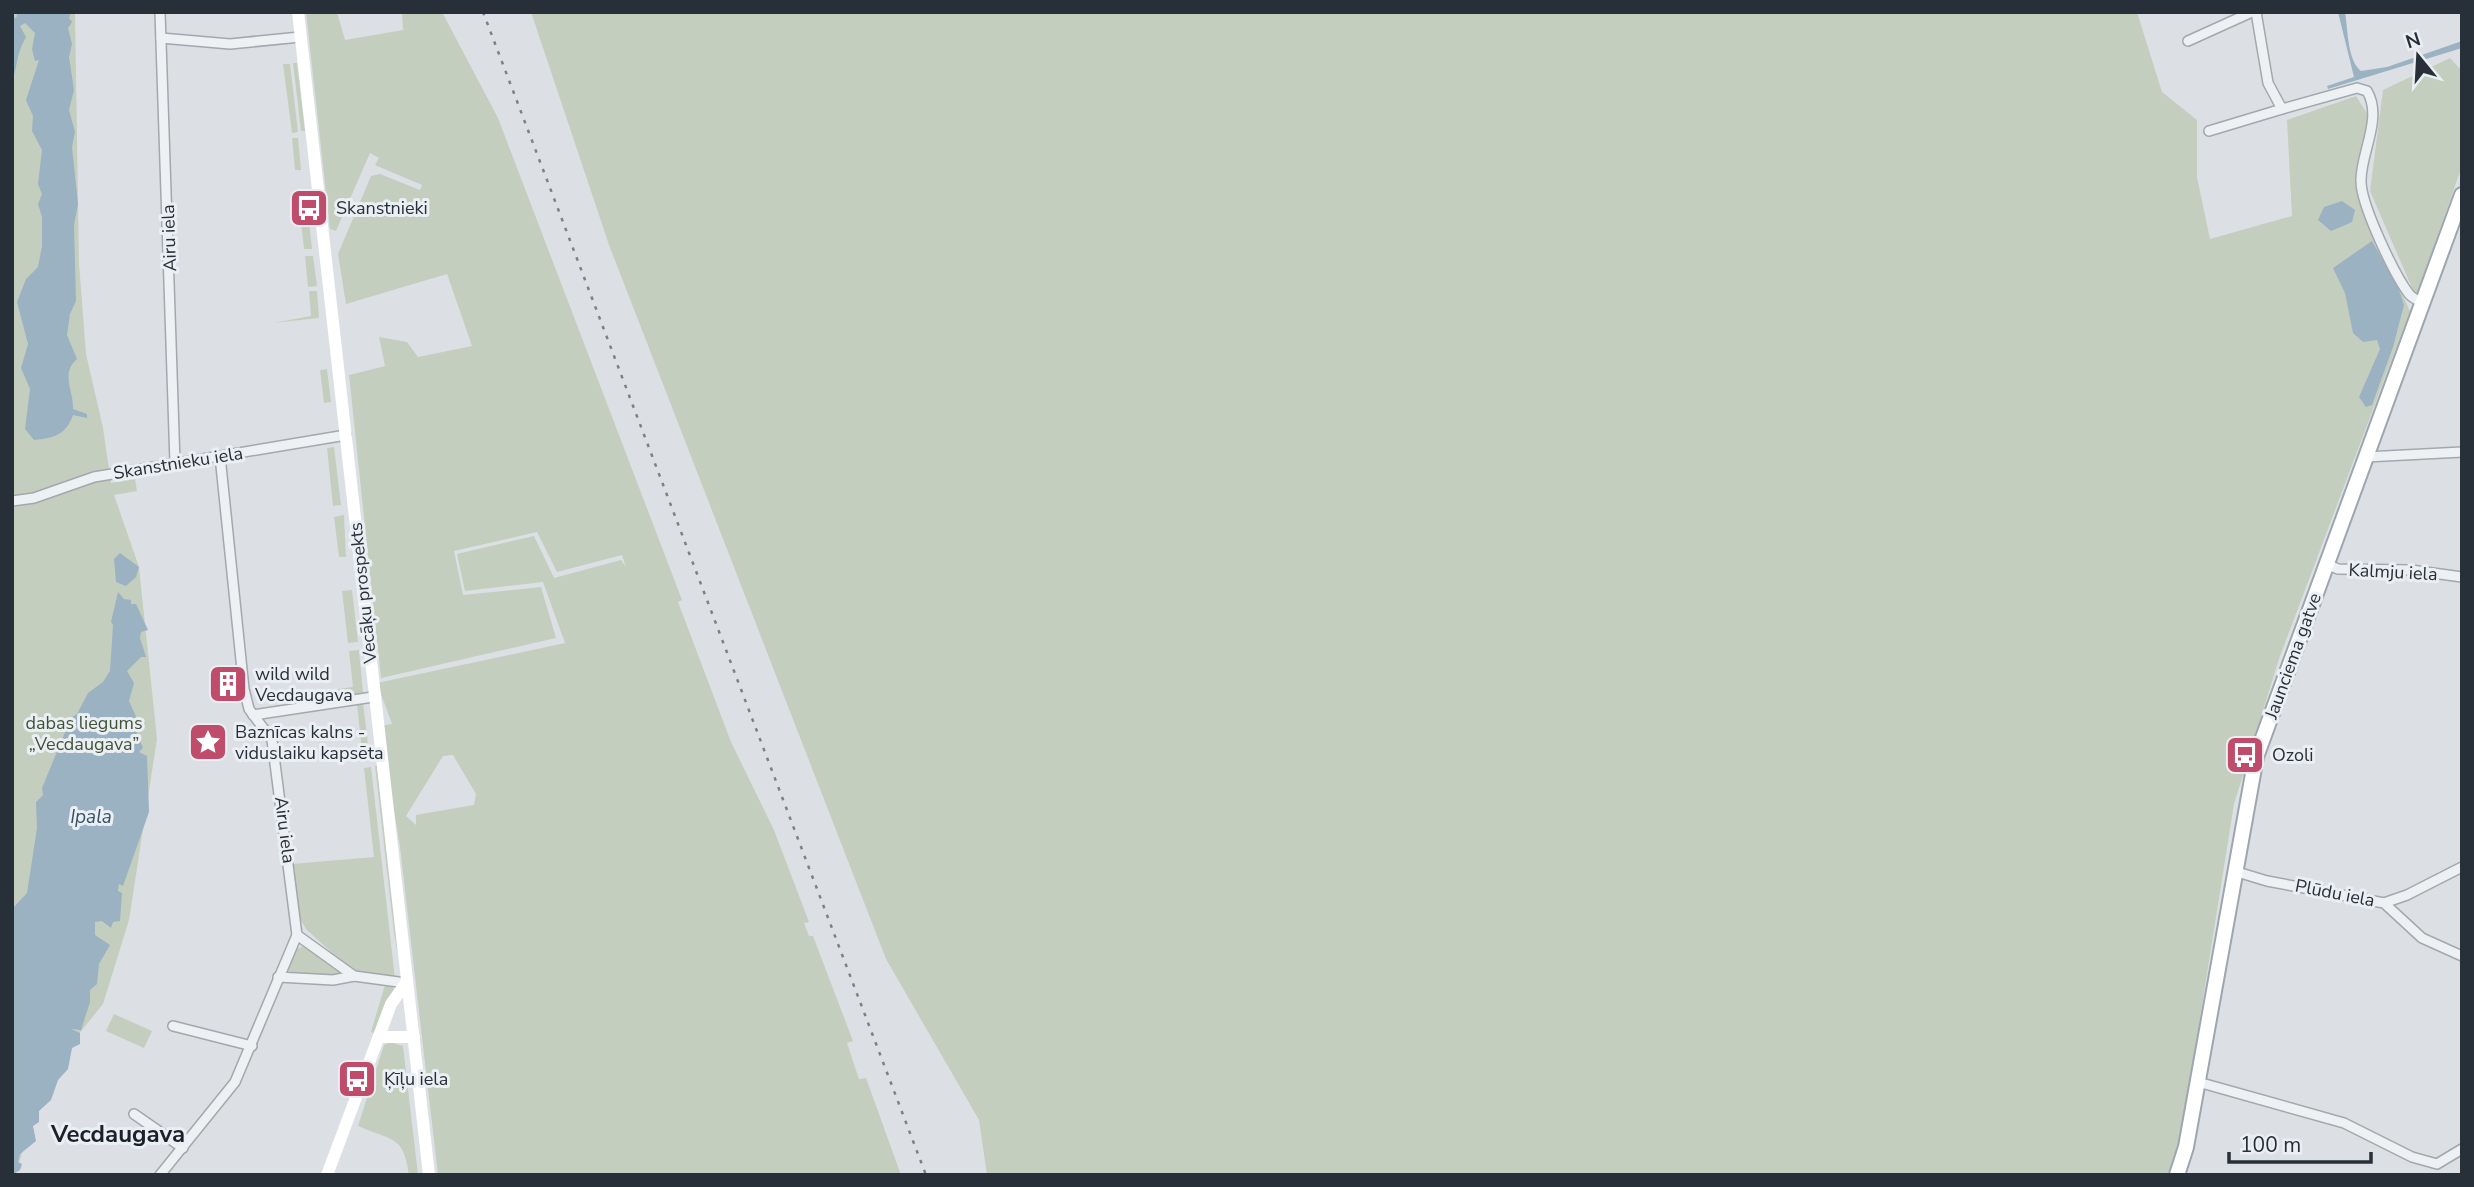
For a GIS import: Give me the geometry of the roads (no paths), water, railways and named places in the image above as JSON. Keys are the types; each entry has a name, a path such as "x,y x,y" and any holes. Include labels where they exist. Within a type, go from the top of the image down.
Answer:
{"main road":[{"name":"Vecāķu prospekts","path":"298,12 322,250 346,435 403,988 414,1037 429,1175"},
{"name":"Jaunciema gatve","path":"2177,1175 2198,1082 2256,757 2462,195"},
{"path":"327,1175 391,1004 403,988"},
{"path":"380,1037 414,1037"}],"street":[{"name":"Airu iela","path":"160,12 172,312 174,463"},
{"path":"2188,41 2254,12 2268,83 2282,109"},
{"path":"161,37 230,44 300,37"},
{"path":"2209,131 2357,88 2367,91 2373,100 2372,120 2360,177 2361,193 2366,209 2409,293 2422,302"},
{"name":"Skanstnieku iela","path":"12,501 34,498 94,477 346,435"},
{"path":"2366,457 2462,452"},
{"name":"Airu iela","path":"220,456 244,687 253,715 272,740 297,935"},
{"name":"Kalmju iela","path":"2326,564 2338,569 2411,570 2462,577"},
{"path":"253,715 373,697"},
{"path":"2384,903 2407,895 2462,867"},
{"name":"Plūdu iela","path":"2234,871 2267,881 2384,903 2422,938 2462,956"},
{"path":"160,1175 235,1082 297,935 354,976 403,988"},
{"path":"278,977 333,980 354,976"},
{"path":"173,1026 252,1046"},
{"path":"2198,1082 2344,1123 2412,1157 2437,1164 2462,1149"},
{"path":"134,1114 183,1148"}],"water":[{"path":"18,12 71,12 69,18 72,22 68,28 72,44 69,57 74,90 69,110 75,132 72,147 78,204 74,225 76,301 70,314 67,335 77,359 69,371 73,409 87,414 87,418 73,415 63,431 48,438 34,440 25,429 30,389 21,368 28,344 17,302 26,279 38,267 42,246 42,217 38,204 42,194 38,184 42,150 32,131 33,116 26,100 39,60 35,61 32,49 35,33 25,23 20,26 26,37 12,82 12,17 16,18"},
{"path":"2338,12 2345,12 2353,60 2361,71 2387,67 2462,41 2462,48 2328,89 2327,86 2354,77"},
{"path":"2342,201 2355,210 2352,222 2331,231 2318,220 2324,207"},
{"path":"2372,241 2398,287 2404,305 2393,347 2372,405 2366,407 2359,397 2380,349 2377,340 2363,342 2353,333 2345,293 2333,268"},
{"path":"120,553 139,567 136,577 126,586 116,582 114,559"},
{"name":"Ipala","path":"118,592 124,599 131,600 131,604 136,604 148,630 141,632 140,638 146,657 141,657 127,671 134,683 129,701 137,719 132,722 143,748 139,752 147,756 149,812 123,886 119,884 118,891 122,893 120,921 113,922 111,928 102,921 95,922 95,935 110,945 99,964 97,984 90,990 90,1002 81,1030 71,1029 80,1033 80,1044 72,1048 68,1069 58,1080 51,1100 39,1111 39,1122 33,1126 36,1141 20,1154 20,1170 12,1175 12,909 27,893 37,828 36,802 43,795 42,788 71,718 77,714 88,693 103,682 110,671 111,622"}],"railway":[{"path":"483,12 926,1175"}],"place":[{"name":"Skanstnieki","path":"309,208"},
{"name":"wild wild Vecdaugava","path":"228,684"},
{"name":"Baznīcas kalns - viduslaiku kapsēta","path":"208,742"},
{"name":"Ozoli","path":"2245,755"},
{"name":"Ķīļu iela","path":"357,1079"}],"district":[{"name":"Vecdaugava","path":"118,1134"}],"park label":[{"name":"dabas liegums „Vecdaugava”","path":"84,733"}]}
